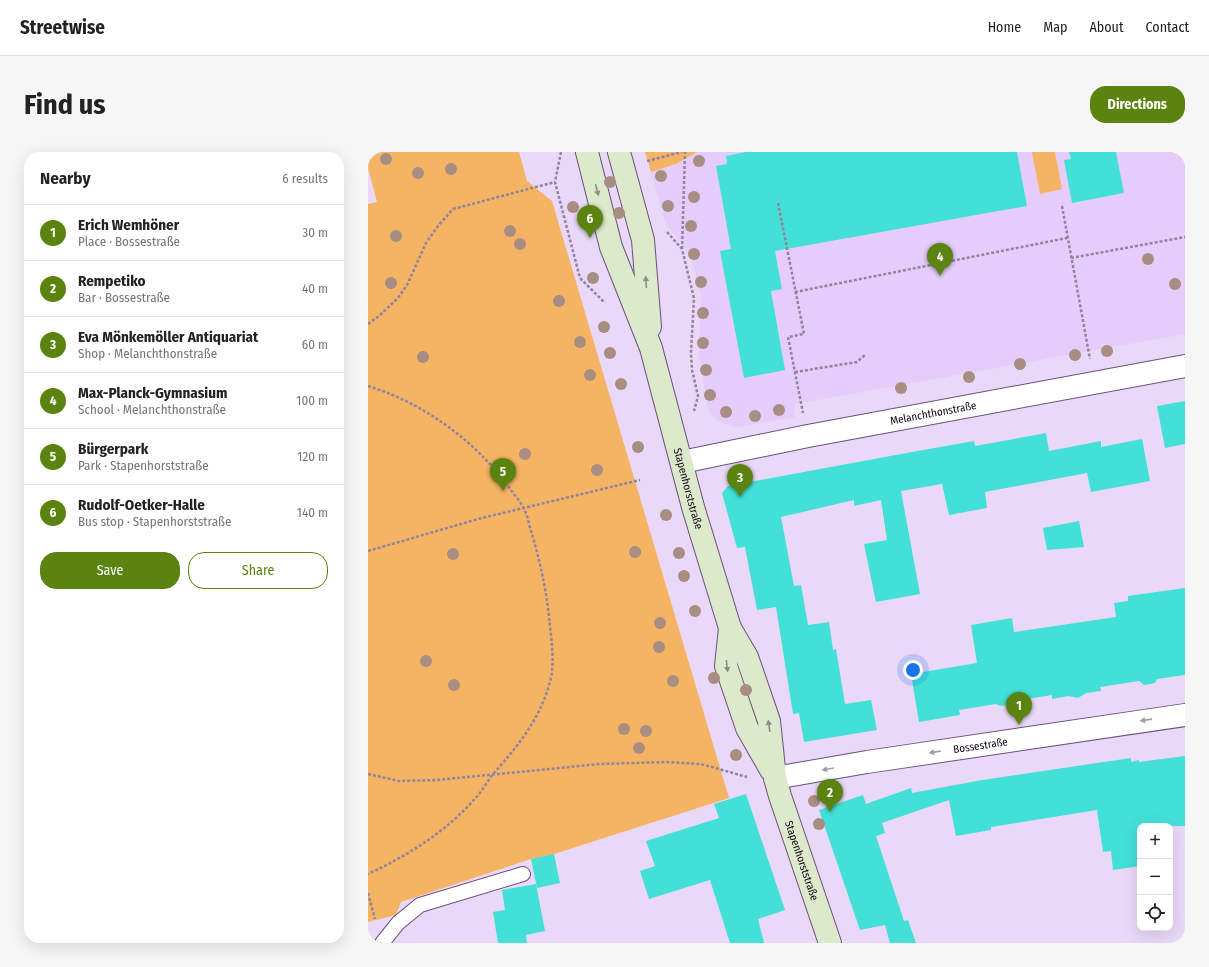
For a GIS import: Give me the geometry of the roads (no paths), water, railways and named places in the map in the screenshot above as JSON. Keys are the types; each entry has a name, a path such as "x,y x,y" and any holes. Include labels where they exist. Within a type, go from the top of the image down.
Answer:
{"main road":[{"name":"Stapenhorststraße","path":"587,152 611,247 651,348 693,507 730,628 726,666 747,728 775,778 795,844 830,943"},
{"name":"Stapenhorststraße","path":"622,160 643,240 651,348"}],"street":[{"name":"Melanchthonstraße","path":"682,462 808,436 1185,366"},
{"name":"Bossestraße","path":"775,778 874,761 1185,715"}],"lane":[{"path":"382,943 398,923 420,905 522,874"}],"place":[{"name":"Rudolf-Oetker-Halle","path":"590,238"},
{"name":"Max-Planck-Gymnasium","path":"940,276"},
{"name":"Bürgerpark","path":"503,491"},
{"name":"Eva Mönkemöller Antiquariat","path":"740,497"},
{"name":"Erich Wemhöner","path":"1019,725"},
{"name":"Rempetiko","path":"830,812"}]}
